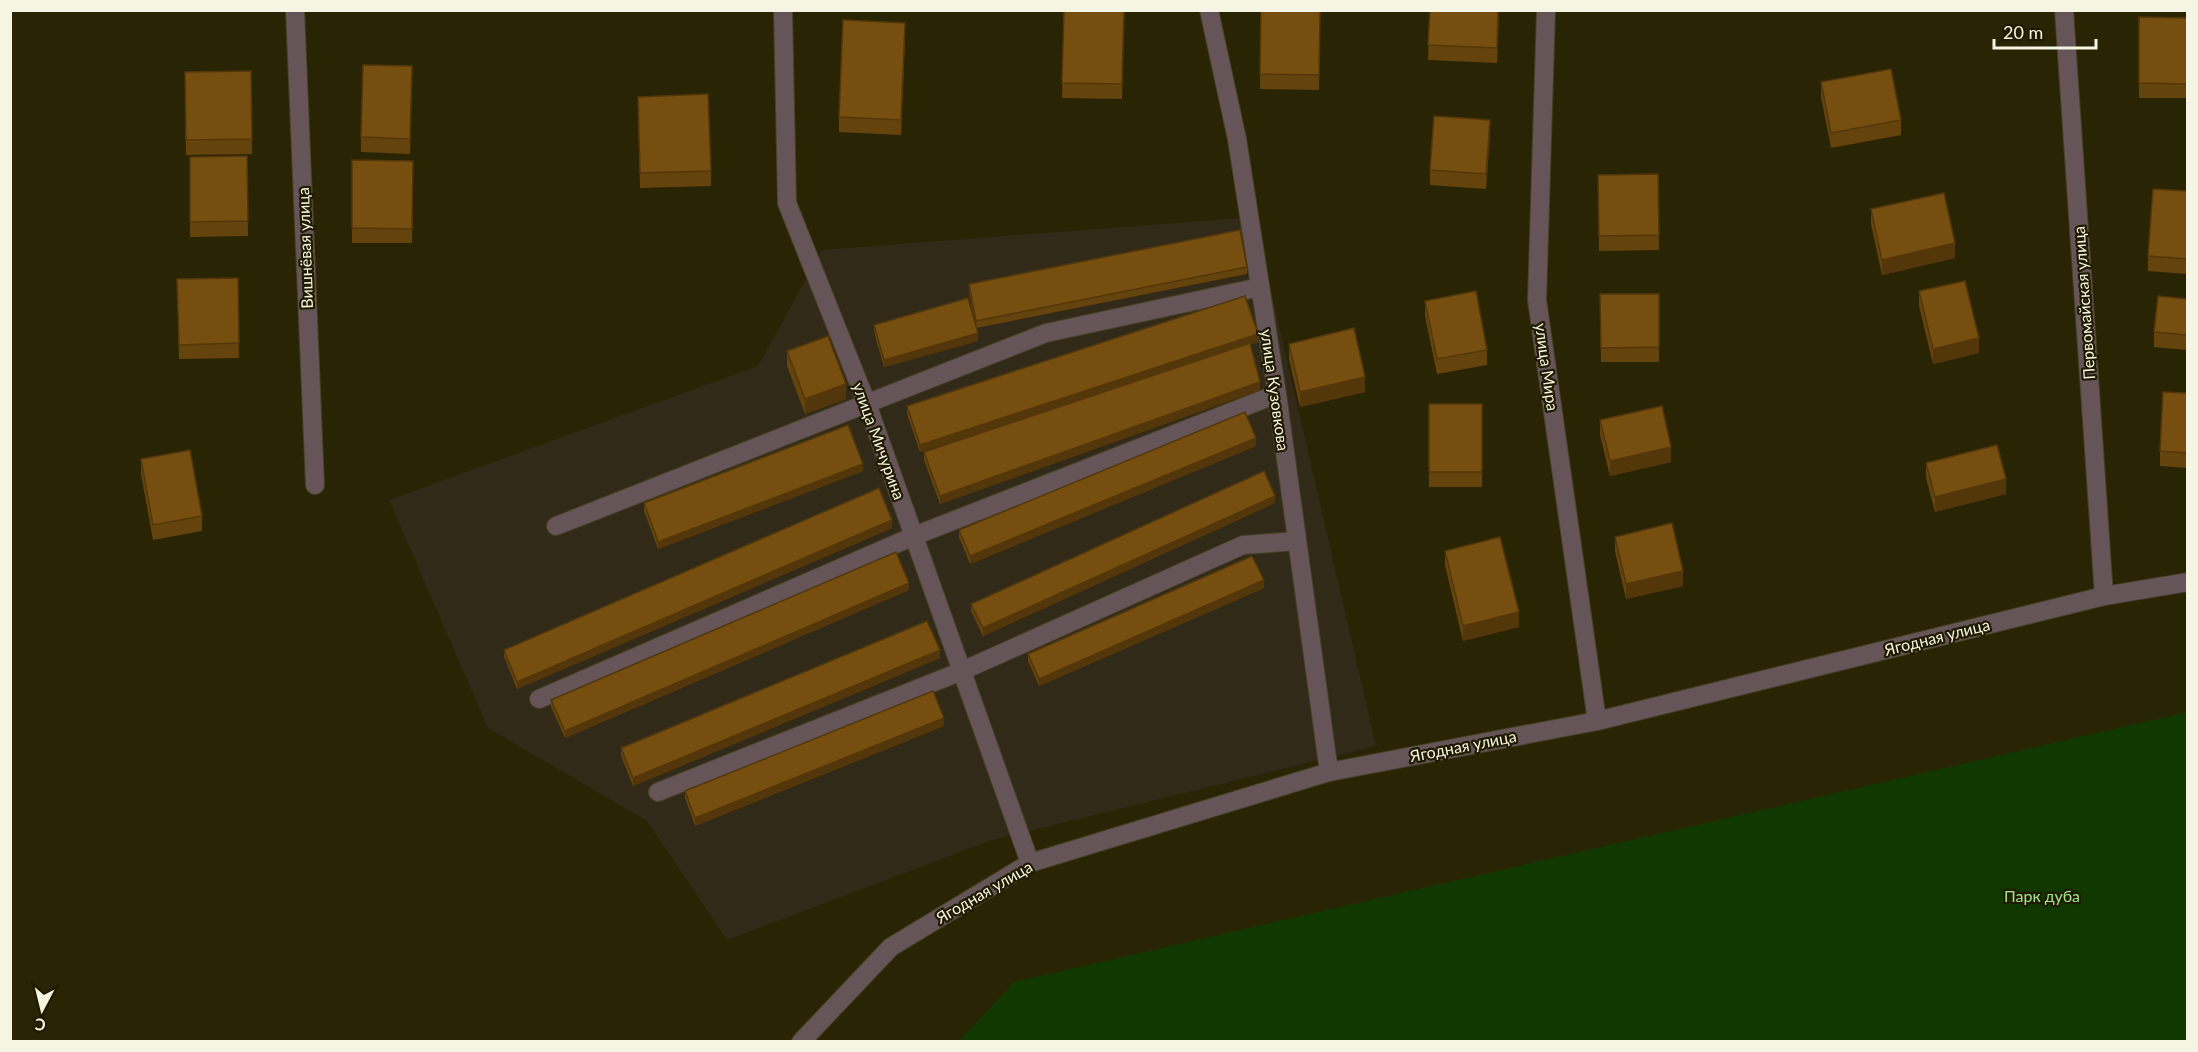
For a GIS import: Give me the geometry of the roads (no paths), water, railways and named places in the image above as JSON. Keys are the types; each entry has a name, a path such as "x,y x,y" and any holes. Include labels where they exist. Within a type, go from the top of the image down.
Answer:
{"street":[{"name":"Вишнёвая улица","path":"295,10 315,485"},
{"name":"улица Мичурина","path":"783,10 787,203 867,404 1030,863"},
{"name":"улица Кузовкова","path":"1209,10 1237,139 1277,394 1329,772"},
{"name":"улица Мира","path":"1546,10 1537,300 1596,721"},
{"name":"Первомайская улица","path":"2064,10 2104,596"},
{"path":"556,526 1046,333 1260,287"},
{"path":"539,699 914,536 1277,394"},
{"path":"658,792 962,671 1243,545 1297,541"},
{"name":"Ягодная улица","path":"801,1041 891,946 1030,863 1329,772 1596,721 2104,596 2187,582"}],"park label":[{"name":"Парк дуба","path":"2042,896"}]}
